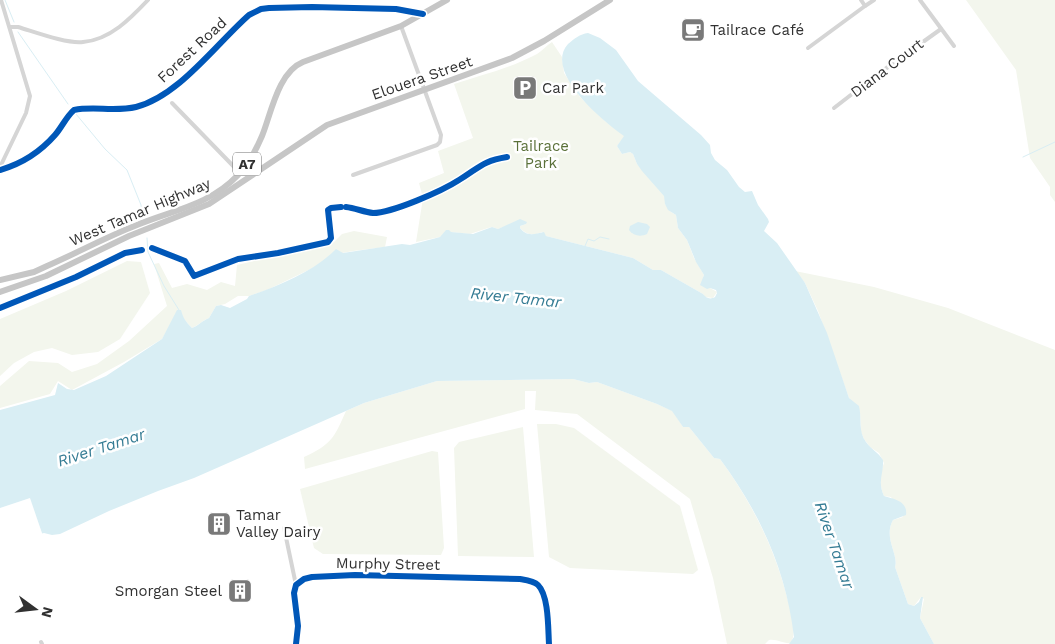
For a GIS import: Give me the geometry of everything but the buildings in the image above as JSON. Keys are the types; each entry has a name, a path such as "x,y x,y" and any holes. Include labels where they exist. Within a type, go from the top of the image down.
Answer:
{"highway":[{"name":"West Tamar Highway","path":"0,280 34,272 139,224 193,206 225,188 240,173 258,146 282,83 294,67 404,24 447,0"},
{"name":"Elouera Street","path":"243,182 327,125 483,70 523,53 610,0"},
{"name":"West Tamar Highway","path":"0,292 46,276 135,233 200,208 243,182"}],"street":[{"path":"0,0 30,96 26,113 0,168"},
{"path":"10,27 18,27 77,42 90,41 126,23 148,0"},
{"path":"861,0 865,6"},
{"path":"808,48 874,0"},
{"path":"920,0 954,46"},
{"name":"Forest Road","path":"0,168 21,162 42,148 74,110 131,108 147,103 164,94 180,82 249,15 260,9 312,7 382,8 422,14"},
{"path":"353,175 437,145 440,142 441,135 404,24 407,16 404,10"},
{"name":"Diana Court","path":"834,108 940,29"},
{"path":"172,103 240,173"},
{"path":"284,528 296,585 294,593 298,626 296,644"},
{"name":"Murphy Street","path":"296,585 304,579 312,577 355,575 520,579 531,581 539,586 545,603 549,644"}],"green space":[{"path":"966,0 1055,0 1055,202 1050,195 1050,187 1030,158 1016,70"},
{"name":"Tailrace Park","path":"552,42 562,57 564,73 580,97 605,121 625,136 617,146 622,154 630,152 633,154 637,164 665,196 665,204 676,215 678,228 687,240 694,258 704,275 703,278 710,288 717,292 713,298 705,297 703,294 661,270 653,270 633,258 546,236 542,232 536,234 527,233 520,228 520,226 526,224 506,226 498,229 492,227 470,234 451,232 440,237 416,242 423,198 419,183 444,173 438,151 473,138 454,84 517,63 537,54"},
{"path":"354,231 387,237 385,247 340,252 321,264 267,290 249,296 238,296 225,304 216,306 209,318 192,328 182,317 175,317 162,339 72,390 58,381 50,394 0,408 0,386 29,361 58,363 72,372 97,364 129,341 167,306 154,264 159,263 172,288 187,284 207,290 221,282 235,286 237,265 334,242 342,234"},
{"path":"127,261 141,262 150,293 120,339 98,352 72,355 52,348 34,352 14,363 0,376 0,319 66,291"},
{"path":"795,271 874,287 948,308 1055,350 1055,644 934,644 920,618 924,599 921,597 914,606 908,604 895,567 896,562 890,539 890,527 893,520 903,517 891,497 884,496 882,492 881,479 884,463 879,453 870,447 864,439 861,432 860,412 849,398 818,311 805,283"},
{"path":"573,379 589,383 597,382 673,411 683,427 689,427 714,458 720,459 752,509 769,544 783,581 792,617 794,633 791,643 769,640 765,644 727,644 713,578 690,499 577,414 535,410 536,391 525,391 525,409 305,469 304,457 321,448 331,439 346,411 364,403 437,381"},
{"path":"537,424 556,424 574,428 680,506 698,570 693,574 570,568 549,557"},
{"path":"523,427 534,557 458,556 454,448 459,442"},
{"path":"432,451 438,452 444,548 441,555 323,554 314,548 300,489"}],"water":[{"name":"River Tamar","path":"588,33 600,38 616,50 638,81 710,145 711,153 715,160 727,170 739,187 745,192 752,191 769,222 764,231 777,243 805,283 827,333 849,398 859,406 861,429 864,438 883,460 881,481 884,496 900,501 905,507 906,515 893,520 890,527 890,539 896,562 895,567 908,604 914,606 923,597 920,618 934,644 789,644 794,637 785,589 778,565 759,521 720,459 714,458 689,427 683,427 672,411 597,382 589,383 573,379 437,381 364,403 194,478 109,511 60,534 44,533 0,545 0,410 55,395 58,383 67,389 74,390 106,376 162,339 177,310 181,310 185,320 192,328 209,318 216,306 221,305 230,308 249,296 296,277 318,264 336,249 343,253 402,244 410,245 440,237 446,230 473,234 492,227 498,229 520,219 527,222 520,226 525,233 544,232 546,236 633,258 653,270 661,270 707,297 715,297 716,290 707,289 700,285 704,275 696,262 687,240 678,228 676,215 668,210 664,196 642,171 633,154 630,152 622,154 617,146 624,136 603,120 569,82 563,68 562,55 568,44"},
{"path":"638,222 647,224 650,227 647,234 637,235 629,230 630,226"}],"pier":[{"path":"30,498 43,536 0,547 0,508"}],"waterway":[{"path":"5,0 14,22"},
{"path":"18,32 68,104"},
{"path":"76,114 105,149 127,170 141,205 142,218"},
{"path":"1023,157 1055,142"},
{"path":"585,246 588,239 594,241 600,237 609,239"},
{"path":"147,238 148,252 164,286 179,310"}],"cycle path":[{"path":"0,170 23,161 43,146 55,135 74,110 136,107 152,101 167,92 196,68 249,15 261,9 312,7 396,9 423,14"},
{"path":"346,207 373,213 392,209 417,201 441,190 486,163 507,157"},
{"path":"152,248 185,261 194,276 238,259 278,253 328,242 331,238 328,210 341,207"},
{"path":"0,308 76,277 125,253 142,250"},
{"path":"296,644 298,626 294,593 296,585 304,579 312,577 355,575 520,579 532,582 538,585 544,597 549,644"}],"place":[{"name":"Tailrace Café","path":"693,30"},
{"name":"Car Park","path":"525,88"},
{"name":"Tamar Valley Dairy","path":"219,524"},
{"name":"Smorgan Steel","path":"240,591"}]}
